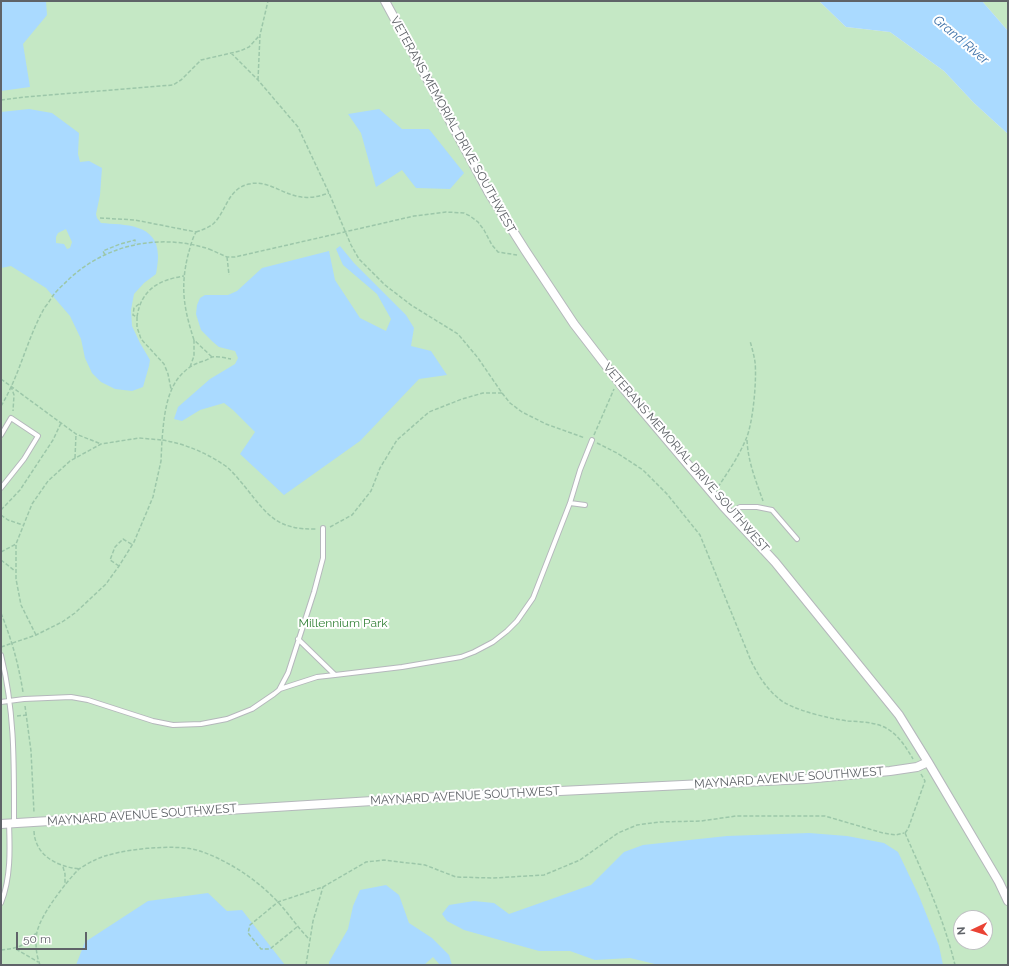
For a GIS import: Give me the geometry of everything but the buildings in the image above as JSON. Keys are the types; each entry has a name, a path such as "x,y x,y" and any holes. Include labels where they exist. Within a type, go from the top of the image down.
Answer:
{"street":[{"name":"VETERANS MEMORIAL DRIVE SOUTHWEST","path":"385,1 489,193 527,254 574,324 619,382 713,494 800,592 899,715 999,882 1008,901"},
{"name":"MAYNARD AVENUE SOUTHWEST","path":"8,823 437,797 806,779 890,771 918,767 928,762"}],"lane":[{"path":"1,435 11,418 38,436 20,464 1,488"},
{"path":"1,702 24,699 71,697 88,700 153,722 173,725 200,724 227,719 252,709 279,690 317,677 402,667 461,657 474,652 494,642 517,621 533,598 570,503 580,470 592,440"},
{"path":"570,503 585,504"},
{"path":"730,513 740,507 757,507 772,510 797,539"},
{"path":"279,690 288,673 323,558 323,528"},
{"path":"298,639 335,675"},
{"path":"1,655 10,700 14,752 8,823 10,851 6,890 1,903"}],"path":[{"path":"231,53 258,80 260,35 268,1"},
{"path":"1,100 173,85 181,80 201,60 249,47 260,35"},
{"path":"100,218 135,220 196,232 214,223 232,194 249,184 266,184 295,196 308,198 329,193"},
{"path":"1,406 8,395 35,326 52,297 67,280 79,270 120,248 135,244 164,241 199,245 210,248 227,257 239,257 414,216 456,212 470,216 478,222 498,252 518,255 527,254"},
{"path":"190,367 194,356 194,340 185,307 183,290 184,272 196,232"},
{"path":"105,255 103,251 120,244 135,240 135,244"},
{"path":"227,257 229,275"},
{"path":"137,317 133,315 134,308 154,286 166,280 184,276"},
{"path":"139,304 137,317 138,327 142,339 164,364 171,389"},
{"path":"194,340 212,357"},
{"path":"750,341 755,362 755,382 753,406 747,438 748,455 752,472 766,509"},
{"path":"1,647 36,635 62,622 76,613 106,584 120,566 133,545 153,497 161,461 164,417 171,389 180,376 190,367 212,357 231,359"},
{"path":"1,379 76,434 101,444"},
{"path":"592,440 610,395 619,382"},
{"path":"11,386 14,395 11,418"},
{"path":"36,635 21,605 16,580 16,544 32,504 48,481 70,461 101,444 139,438 178,443 203,452 228,468 272,519 285,525 304,529 331,527 352,515 371,491 380,468 397,440 429,412 462,399 483,394 502,393"},
{"path":"1,510 20,490 53,440 62,423"},
{"path":"75,458 76,434"},
{"path":"713,494 732,467 747,438"},
{"path":"1,515 8,520 23,525"},
{"path":"120,566 110,560 115,547 123,539 133,545"},
{"path":"1,552 16,544"},
{"path":"1,560 16,571"},
{"path":"1,613 13,644 24,699 31,752 34,837 43,855 63,867 80,869"},
{"path":"297,927 270,949 261,949 248,933 250,925 278,902 322,887 366,862 384,860 425,865 456,876 493,878 544,875 580,860 618,833 637,825 660,822 701,821 736,816 825,816 883,833 896,835 905,833 908,829 926,781"},
{"path":"905,833 934,898 951,948 955,965"},
{"path":"39,964 36,949 37,932 44,915 65,885 80,869 97,859 125,851 162,847 198,850 230,864 256,882 278,902 297,927 309,939"},
{"path":"63,867 65,874 65,885"},
{"path":"306,965 309,950 309,939 322,887"},
{"path":"1,950 16,949 27,943 37,932"},
{"path":"16,949 39,964"}],"green space":[{"name":"Millennium Park","path":"1,1 819,1 846,27 890,32 944,71 974,103 1008,134 1008,965 1,965"},
{"path":"982,1 1008,1 1008,31"}],"water":[{"path":"1,1 46,1 47,15 23,44 30,87 1,91"},
{"name":"Grand River","path":"819,1 982,1 1008,31 1008,134 974,103 944,71 890,32 846,27"},
{"path":"29,109 52,113 79,133 78,154 80,162 89,161 102,168 100,195 96,214 97,218 101,223 120,224 138,228 152,237 156,245 158,256 156,274 144,283 134,294 131,310 132,326 150,360 143,387 132,391 115,389 101,382 92,373 85,358 81,339 70,316 46,288 11,266 1,268 1,112","holes":["66,229 72,242 70,248 67,249 64,244 56,243 56,237 58,233"]},
{"path":"379,109 402,129 429,129 464,173 450,189 416,188 402,170 376,187 361,133 348,114"},
{"path":"340,246 354,263 406,315 414,328 411,346 431,351 447,375 419,379 360,441 284,495 240,454 255,432 224,403 200,410 182,421 174,419 178,407 210,379 235,364 238,358 235,351 219,347 201,330 196,314 197,305 200,298 205,295 228,295 237,291 262,268 329,251 335,280 360,318 386,331 391,319 377,294 343,265 336,249"},
{"path":"809,833 847,836 884,843 898,852 919,896 939,946 943,965 659,965 630,958 595,960 570,951 539,951 464,930 447,921 442,914 449,905 474,901 494,903 509,914 591,885 624,852 643,845 727,836"},
{"path":"386,885 399,895 409,923 432,938 449,955 452,965 440,965 433,957 424,965 329,965 329,962 348,929 353,906 360,890"},
{"path":"208,893 227,911 242,910 285,965 76,965 85,942 148,901"}]}
